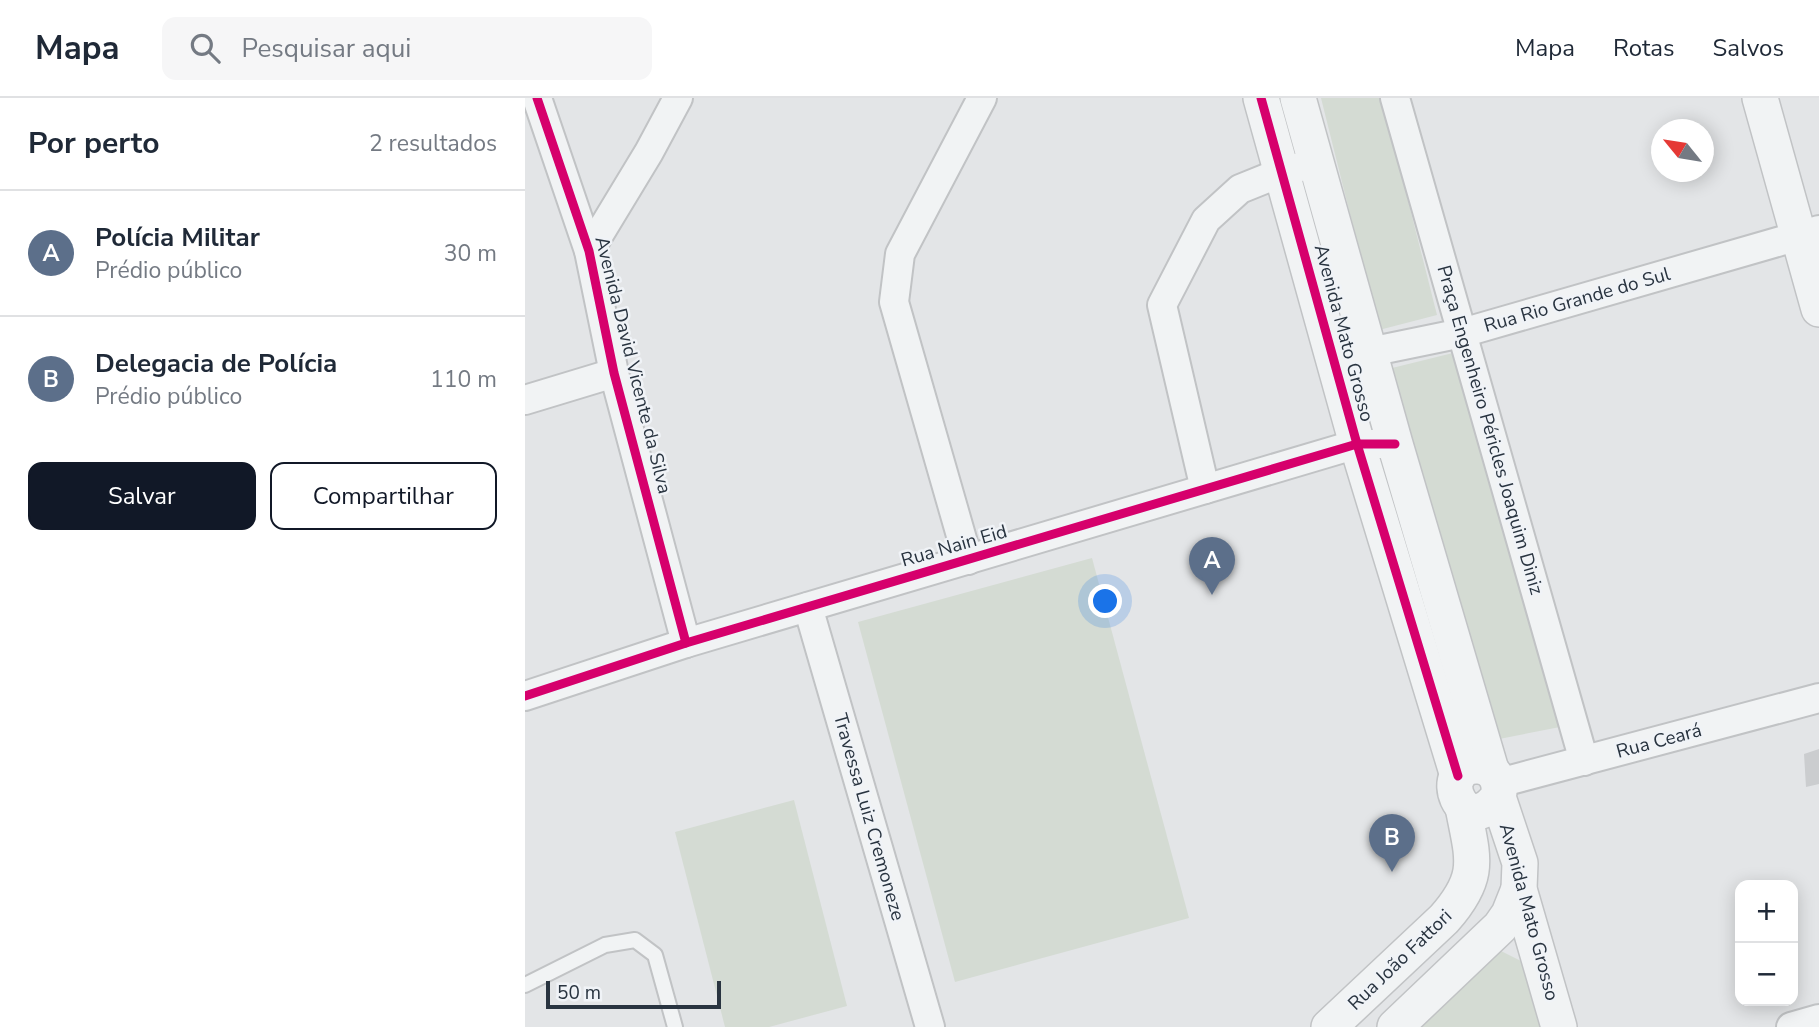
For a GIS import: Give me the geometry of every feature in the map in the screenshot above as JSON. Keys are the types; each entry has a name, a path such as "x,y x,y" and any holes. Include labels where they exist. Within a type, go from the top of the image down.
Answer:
{"street":[{"name":"Avenida David Vicente da Silva","path":"537,98 589,251 614,373 686,643"},
{"path":"589,251 678,98"},
{"path":"968,560 894,302 900,254 982,98"},
{"name":"Avenida Mato Grosso","path":"1261,98 1357,444 1482,787 1520,863 1519,889 1559,1027"},
{"name":"Avenida Mato Grosso","path":"1298,98 1395,444 1482,787"},
{"name":"Praça Engenheiro Péricles Joaquim Diniz","path":"1395,98 1584,761"},
{"path":"1760,98 1809,233 1819,309"},
{"path":"1205,489 1162,305 1206,220 1240,189 1316,161"},
{"name":"Rua Rio Grande do Sul","path":"1333,358 1370,353 1462,333 1809,233"},
{"path":"525,400 614,373"},
{"name":"Rua Nain Eid","path":"525,696 686,643 1357,444 1395,444"},
{"name":"Travessa Luiz Cremoneze","path":"808,607 927,1026"},
{"name":"Rua Ceará","path":"1482,787 1819,698"},
{"name":"Rua João Fattori","path":"1329,1027 1458,903 1472,871 1482,787"},
{"path":"1395,1027 1500,927 1509,914 1519,889 1472,871"},
{"path":"1791,1027 1819,1019"}],"lane":[{"path":"525,985 605,945 635,940 655,955 675,1027"}],"shaded area":[{"path":"1321,98 1382,98 1437,315 1379,330"},
{"path":"1457,352 1560,727 1494,740 1388,369"},
{"path":"1092,558 1189,918 955,982 858,622"},
{"path":"794,800 847,1006 769,1027 725,1027 675,832"},
{"path":"1499,950 1523,962 1545,1027 1415,1027"}],"building":[{"path":"1819,749 1819,784 1806,787 1804,754"}],"cycle path":[{"path":"537,98 589,251 614,373 686,643"},
{"path":"1261,98 1357,444 1458,776"},
{"path":"525,696 686,643 1357,444 1395,444"}],"place":[{"name":"Polícia Militar","path":"1212,595"},
{"name":"Delegacia de Polícia","path":"1392,872"}]}
